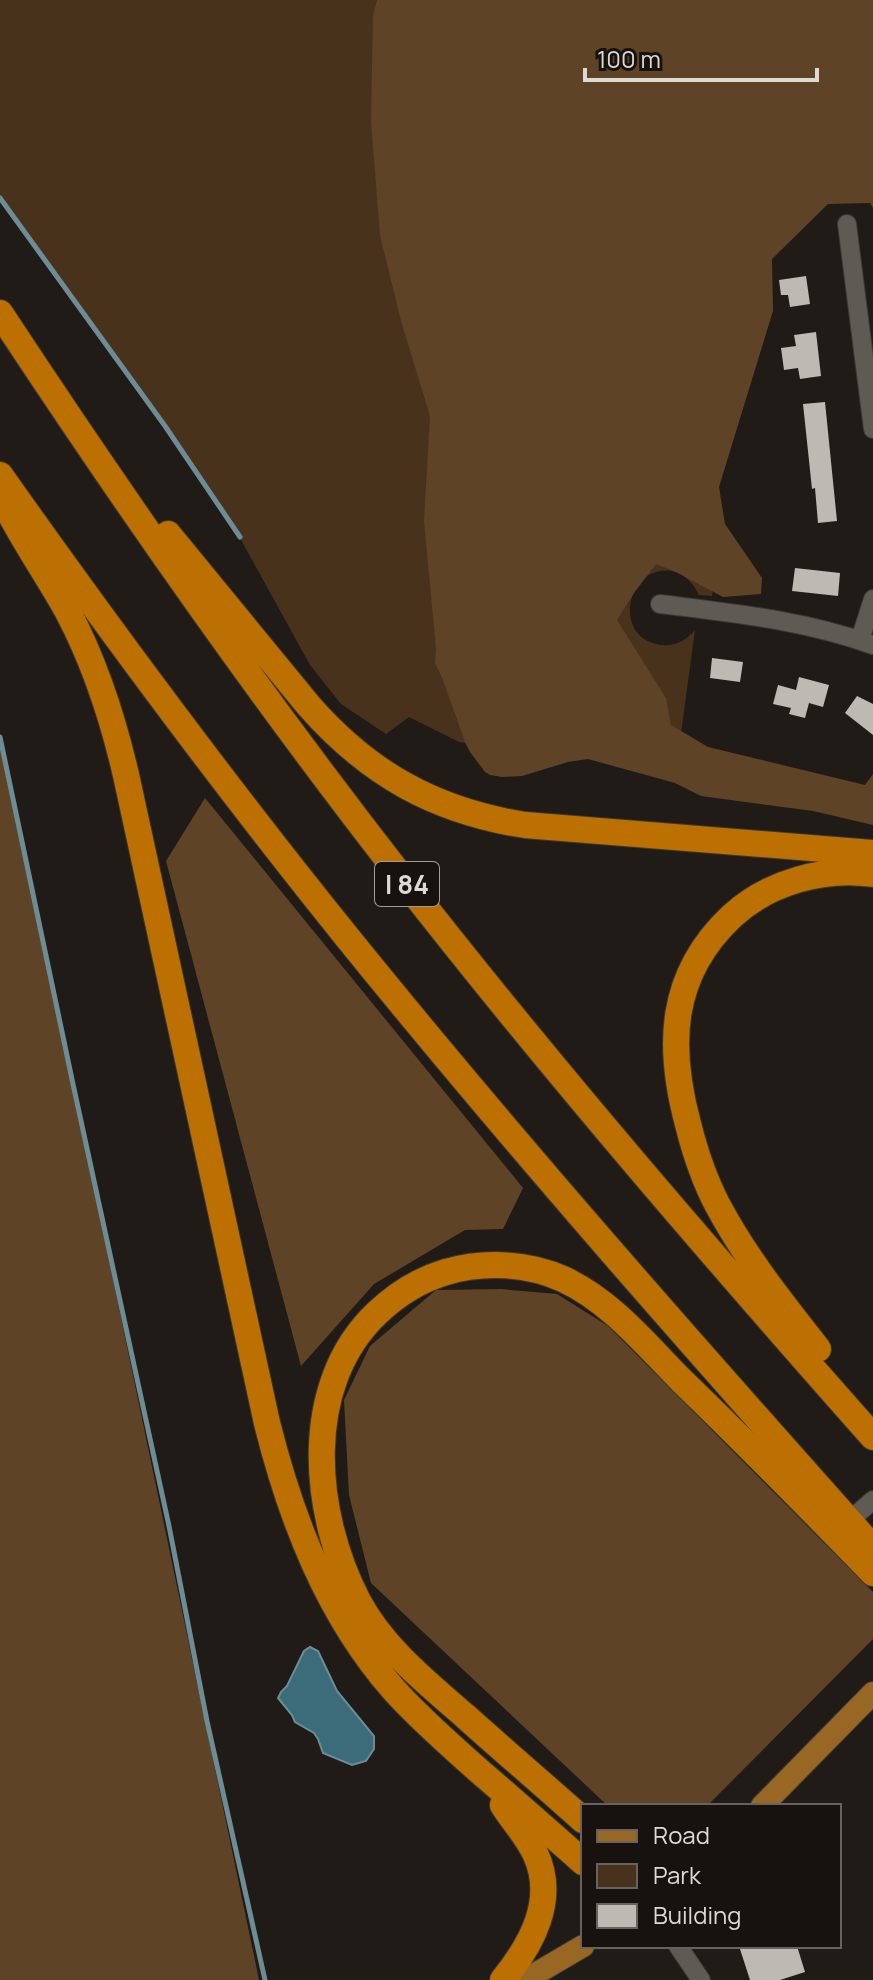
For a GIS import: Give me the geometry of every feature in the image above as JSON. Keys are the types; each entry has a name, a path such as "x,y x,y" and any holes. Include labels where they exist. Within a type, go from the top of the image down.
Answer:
{"highway":[{"name":"I 84","path":"0,313 167,560 385,856 631,1160 866,1429"},
{"path":"97,459 161,525 327,727 365,761 416,792 478,815 525,825 873,853"},
{"name":"I 84","path":"0,475 183,726 339,927 549,1178 873,1548"},
{"path":"0,494 78,633 112,722 267,1423 295,1518 336,1607 365,1653 407,1703 581,1860"},
{"path":"866,1429 832,1369 764,1281 708,1186 682,1103 676,1032 682,995 698,958 715,934 747,904 771,890 805,878 837,873 873,874"},
{"path":"581,1818 395,1651 364,1611 344,1569 323,1489 322,1454 327,1411 334,1377 347,1349 368,1322 391,1300 428,1278 474,1267 520,1267 573,1284 598,1300 626,1325 873,1573"},
{"path":"490,1781 533,1848 543,1886 542,1907 534,1931 523,1953 503,1980"}],"main road":[{"path":"764,1804 873,1693"},
{"path":"525,1980 581,1947"}],"street":[{"path":"847,224 873,429"},
{"path":"660,604 768,618 866,642 873,599"},
{"path":"849,1521 873,1500"},
{"path":"679,1948 701,1980"}],"green space":[{"path":"0,0 873,0 863,185 685,266 719,533 712,596 699,595 688,580 677,572 657,572 645,578 636,588 630,614 634,627 642,637 656,644 677,643 695,630 676,770 459,742 409,717 386,734 341,704 310,665 240,538 165,426 0,198"}],"shaded area":[{"path":"377,0 873,0 873,208 870,203 828,204 772,259 773,311 719,487 725,524 762,578 761,594 723,597 656,564 617,620 666,698 671,725 708,747 865,785 873,774 873,825 813,811 701,796 675,783 588,759 522,776 490,775 470,752 435,663 424,521 430,416 401,321 380,235 371,121 373,16"},
{"path":"0,737 259,1980 0,1980"},
{"path":"205,798 523,1188 503,1229 465,1230 374,1284 301,1366 166,861"},
{"path":"501,1289 557,1294 608,1326 873,1592 873,1639 709,1804 606,1804 371,1583 349,1495 344,1400 370,1346 436,1290"}],"water":[{"path":"310,1647 318,1651 337,1691 374,1736 374,1749 366,1761 352,1765 323,1753 314,1733 295,1722 278,1698 304,1651"}],"building":[{"path":"806,276 810,304 790,307 788,295 781,295 779,280"},
{"path":"816,332 821,376 800,379 798,368 784,370 781,348 796,346 794,335"},
{"path":"825,402 837,521 818,523 803,404"},
{"path":"795,568 840,573 838,596 792,591"},
{"path":"712,658 743,662 740,682 710,678"},
{"path":"799,677 829,685 823,707 809,703 805,718 789,714 791,708 773,704 778,685 796,690"},
{"path":"857,696 873,704 873,735 845,713"},
{"path":"740,1948 798,1948 805,1972 780,1980 750,1980"}],"waterway":[{"path":"0,198 165,426 240,537"},
{"path":"0,737 169,1526 207,1721 265,1980"}]}
